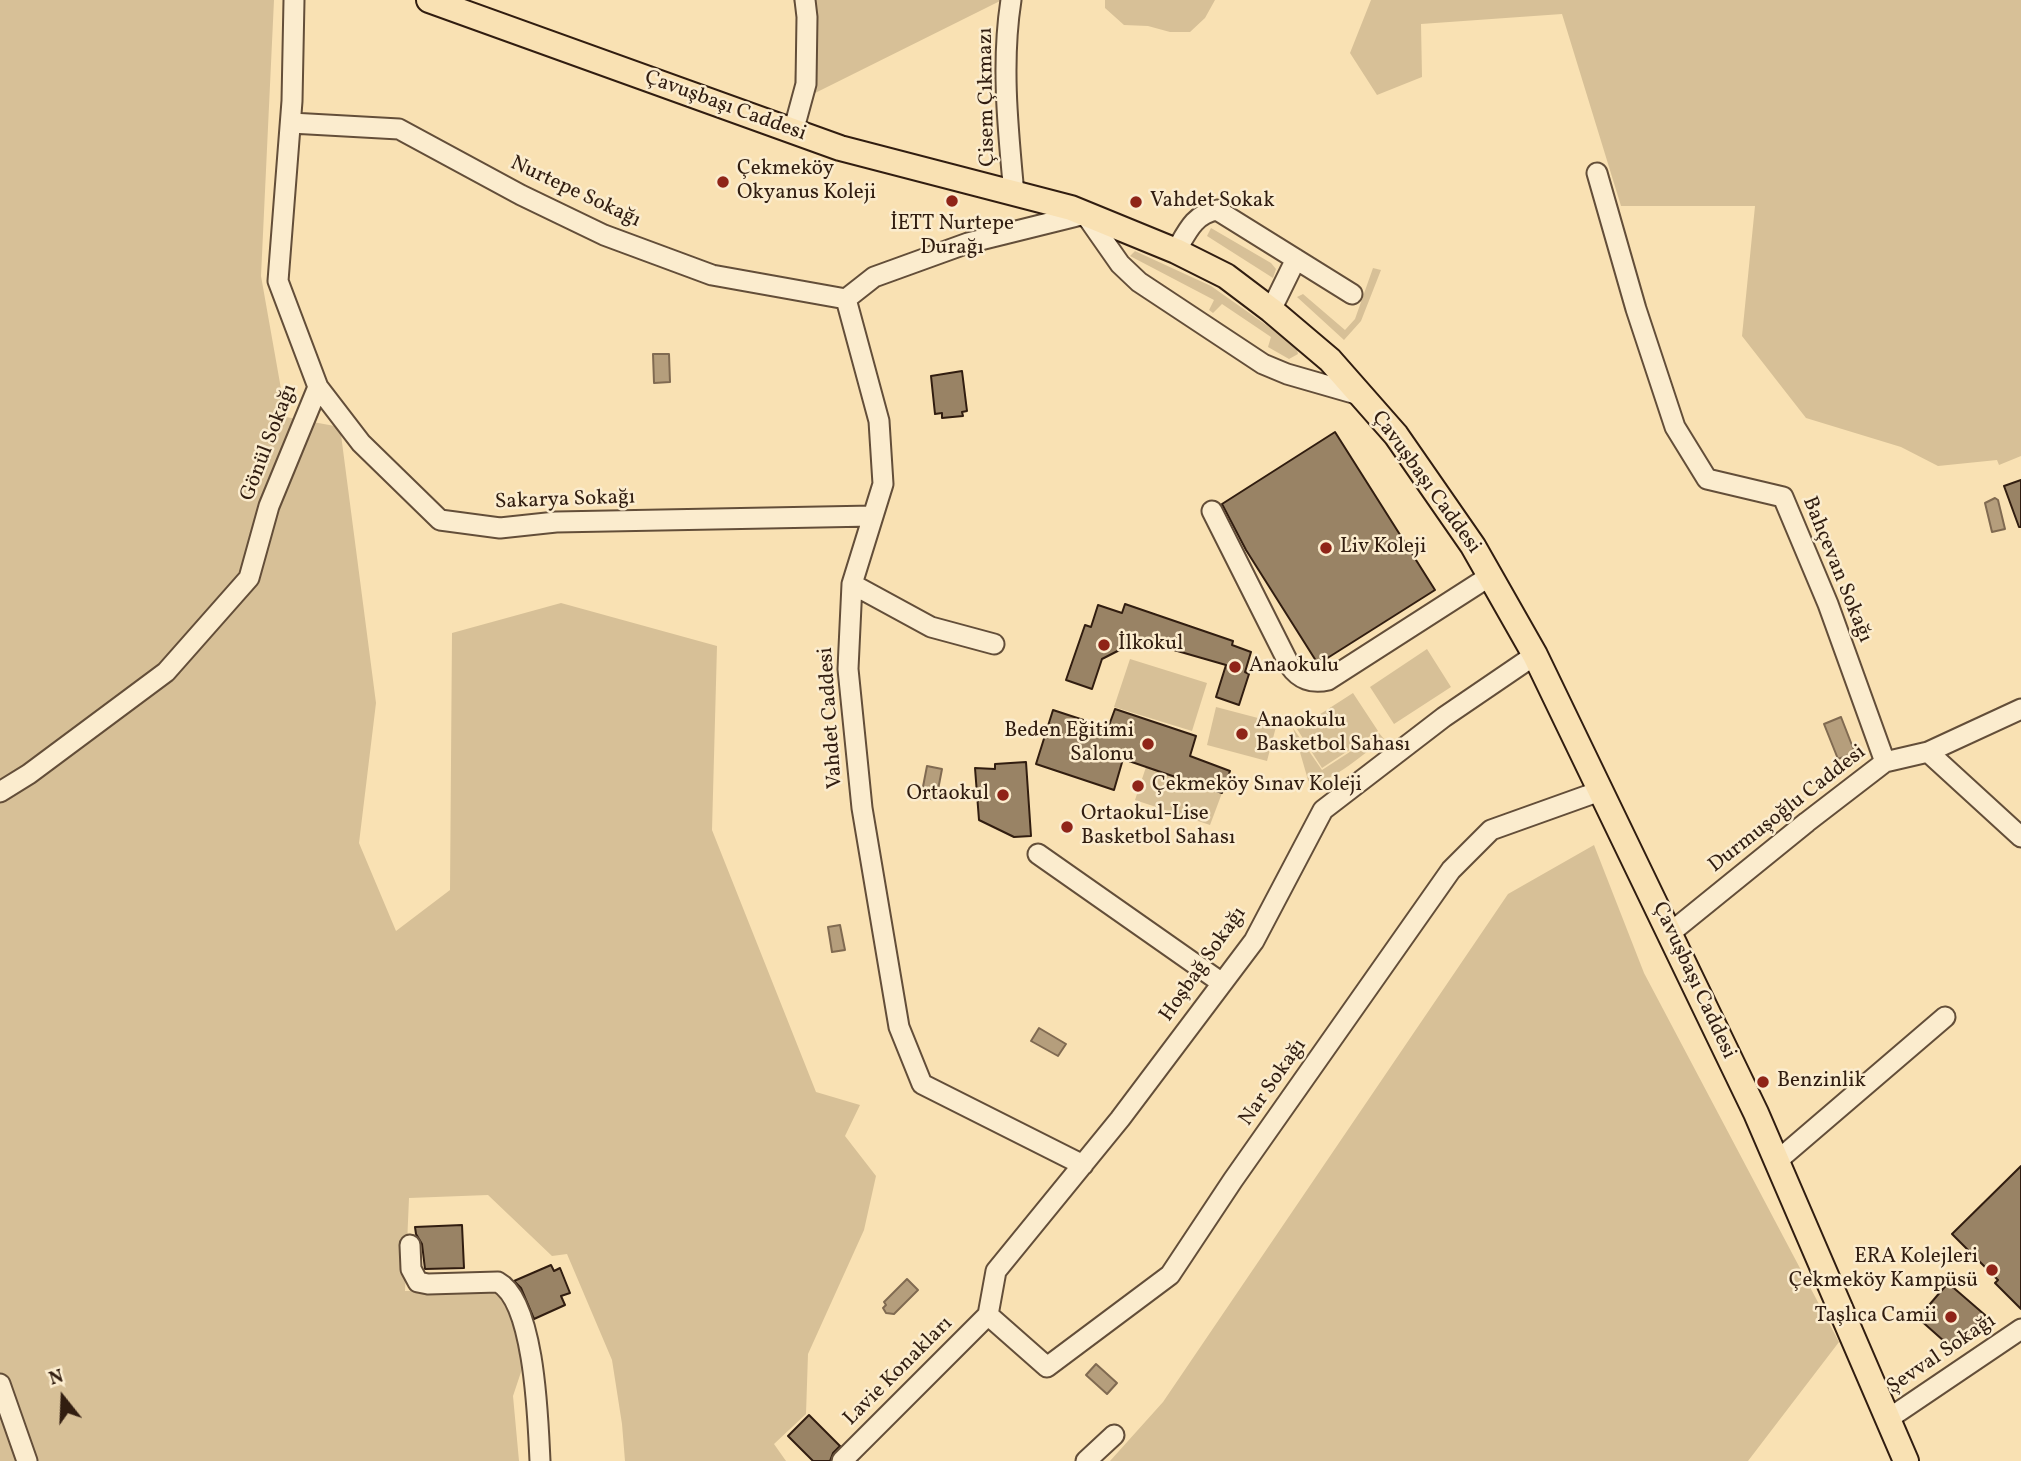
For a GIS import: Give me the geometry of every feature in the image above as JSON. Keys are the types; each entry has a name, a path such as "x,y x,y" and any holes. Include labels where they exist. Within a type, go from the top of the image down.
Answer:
{"main road":[{"name":"Çavuşbaşı Caddesi","path":"429,0 840,148 1084,214 1176,251 1226,276 1330,360 1396,435 1473,546 1535,655 1777,1161 1906,1461"}],"street":[{"name":"Gönül Sokağı","path":"0,792 29,774 166,672 249,578 269,506 318,387 278,281 290,123 294,0"},
{"path":"793,132 806,84 805,0"},
{"name":"Çisem Çıkmazı","path":"1011,0 1006,30 1007,111 1014,194"},
{"name":"Nurtepe Sokağı","path":"290,123 399,129 521,195 604,235 712,275 846,299"},
{"name":"Bahçevan Sokağı","path":"1597,173 1636,309 1675,427 1707,479 1783,497 1828,604 1885,762"},
{"path":"1176,251 1195,219 1206,212 1217,210 1352,294"},
{"path":"846,299 874,277 968,243 1084,214 1120,264 1139,282 1263,364 1287,374 1360,395"},
{"path":"1271,310 1296,259"},
{"name":"Vahdet Caddesi","path":"846,299 879,421 883,484 852,584 848,669 862,808 899,1027 922,1084 1083,1165"},
{"name":"Sakarya Sokağı","path":"318,387 361,443 440,520 500,528 556,522 873,516"},
{"path":"1212,510 1290,666 1294,673 1308,680 1328,680 1490,576"},
{"path":"852,584 931,627 994,644"},
{"name":"Hoşbağ Sokağı","path":"988,1315 996,1271 1083,1165 1254,941 1322,810 1444,717 1535,655"},
{"name":"Durmuşoğlu Caddesi","path":"1670,933 1885,762 1928,752 2021,709"},
{"path":"1928,752 2021,837"},
{"name":"Nar Sokağı","path":"988,1315 1047,1367 1170,1275 1233,1180 1451,870 1491,830 1600,791"},
{"path":"1038,854 1222,983"},
{"path":"1777,1161 1945,1017"},
{"path":"410,1245 411,1269 418,1282 498,1282 506,1286 514,1298 533,1356 540,1461"},
{"name":"Lavie Konakları","path":"842,1461 988,1315"},
{"name":"Şevval Sokağı","path":"1888,1419 2021,1329"},
{"path":"0,1384 27,1461"},
{"path":"1086,1461 1114,1435"}],"shaded area":[{"path":"0,0 274,0 261,276 286,417 340,427 376,703 359,843 396,931 450,890 452,633 561,603 717,646 712,830 816,1092 860,1105 845,1136 876,1176 864,1230 808,1354 806,1414 774,1444 786,1461 625,1461 612,1360 567,1254 552,1256 488,1195 409,1198 405,1291 504,1289 526,1357 513,1396 519,1461 0,1461"},
{"path":"793,0 1002,0 793,104 798,19"},
{"path":"1105,0 1215,0 1205,18 1190,32 1170,32 1148,26 1124,25 1105,8"},
{"path":"1371,0 2021,0 2021,456 1999,465 1997,460 1938,466 1901,447 1806,418 1742,336 1755,206 1621,206 1562,14 1421,24 1422,77 1377,95 1350,53"},
{"path":"1211,228 1271,263 1276,269 1273,278 1207,236"},
{"path":"1135,251 1211,286 1296,346 1298,354 1289,359 1268,347 1271,337 1222,304 1213,313 1209,310 1214,300 1130,256"},
{"path":"1373,268 1381,270 1361,321 1344,340 1297,297 1303,294 1345,330 1355,319"},
{"path":"653,354 669,354 670,382 654,383"},
{"path":"1995,498 1998,500 2005,529 1992,532 1985,503"},
{"path":"1427,649 1451,687 1394,724 1370,687"},
{"path":"1130,659 1207,683 1192,731 1114,707"},
{"path":"1353,693 1378,731 1322,768 1297,729"},
{"name":"Anaokulu Basketbol Sahası","path":"1216,707 1277,723 1267,761 1207,745"},
{"path":"1841,717 1855,753 1838,759 1824,724"},
{"path":"1293,728 1322,770 1379,733 1384,739 1338,772 1311,784"},
{"path":"927,766 942,769 936,800 921,797"},
{"path":"1146,767 1222,793 1210,825 1135,800"},
{"path":"1594,845 1644,973 1839,1342 1748,1461 1110,1461 1163,1402 1508,894"},
{"path":"840,925 845,950 832,952 828,927"},
{"path":"1039,1028 1066,1044 1058,1056 1031,1041"},
{"path":"907,1279 918,1290 894,1314 886,1313 884,1302"},
{"path":"1096,1364 1117,1383 1107,1394 1086,1375"}],"building":[{"path":"962,371 967,411 962,412 963,416 942,418 942,413 935,414 931,376"},
{"name":"Liv Koleji","path":"1335,432 1435,590 1318,664 1246,550 1222,504"},
{"path":"2021,480 2021,527 2019,527 2004,486"},
{"name":"İlkokul","path":"1125,604 1233,641 1232,645 1251,652 1245,672 1249,674 1239,705 1216,697 1226,665 1139,640 1102,659 1092,689 1066,680 1085,625 1091,627 1098,605 1122,613"},
{"path":"1115,709 1196,736 1190,756 1230,771 1222,793 1123,759 1114,790 1036,764 1053,710 1108,728"},
{"name":"Ortaokul","path":"1026,762 1031,836 1014,837 979,820 975,768 995,769 995,764"},
{"path":"2021,1166 2021,1309 1995,1283 1998,1280 1952,1234"},
{"path":"462,1225 464,1268 425,1269 422,1244 415,1227"},
{"path":"551,1265 554,1271 560,1268 570,1293 561,1296 565,1305 534,1319 521,1288 514,1281"},
{"name":"Taşlıca Camii","path":"1948,1283 1985,1315 1954,1350 1918,1318"},
{"path":"809,1415 840,1446 830,1461 813,1461 788,1436"}],"place":[{"name":"Çekmeköy Okyanus Koleji","path":"723,182"},
{"name":"İETT Nurtepe Durağı","path":"952,201"},
{"name":"Vahdet Sokak","path":"1136,202"},
{"name":"Liv Koleji","path":"1326,548"},
{"name":"İlkokul","path":"1104,645"},
{"name":"Anaokulu","path":"1235,667"},
{"name":"Anaokulu Basketbol Sahası","path":"1242,734"},
{"name":"Beden Eğitimi Salonu","path":"1148,744"},
{"name":"Çekmeköy Sınav Koleji","path":"1138,786"},
{"name":"Ortaokul","path":"1003,795"},
{"name":"Ortaokul-Lise Basketbol Sahası","path":"1067,827"},
{"name":"Benzinlik","path":"1763,1082"},
{"name":"ERA Kolejleri Çekmeköy Kampüsü","path":"1992,1270"},
{"name":"Taşlıca Camii","path":"1951,1317"}]}
